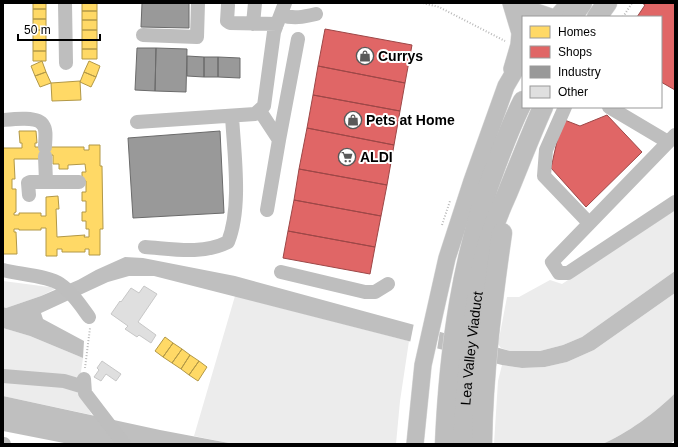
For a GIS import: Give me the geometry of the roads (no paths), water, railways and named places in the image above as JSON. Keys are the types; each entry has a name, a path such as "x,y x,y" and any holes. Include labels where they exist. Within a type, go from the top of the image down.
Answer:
{"highway":[{"path":"573,16 582,3"},
{"path":"598,16 607,3"},
{"path":"482,444 484,387 488,340 484,254 484,195 502,148 522,103"},
{"path":"484,254 496,218 543,108"},
{"name":"Lea Valley Viaduct","path":"445,444 448,391 460,292 484,254"},
{"name":"Lea Valley Viaduct","path":"463,444 468,368 484,254"}],"main road":[{"path":"415,444 423,365 447,258 519,45 520,33 511,3"},
{"path":"520,3 533,12 552,12 569,3"},
{"path":"506,86 522,59"},
{"path":"486,140 522,78"}],"street":[{"path":"65,3 66,63"},
{"path":"143,35 197,37 198,3"},
{"path":"253,24 255,3"},
{"path":"228,5 228,22 253,24 281,14 301,18 316,14"},
{"path":"280,140 264,116 264,106 273,41 281,14"},
{"path":"267,210 298,38"},
{"path":"565,108 546,150 544,176 589,224"},
{"path":"611,108 672,138 552,262 559,273 568,273 675,202"},
{"path":"137,122 255,114 264,116"},
{"path":"145,247 198,250 217,247 228,242 234,222 236,193 232,116"},
{"path":"3,120 34,119 43,124 45,128 46,182"},
{"path":"29,195 28,183 30,182 79,182"},
{"path":"3,270 52,280 60,284 75,299 89,317"},
{"path":"281,272 365,292 375,292 388,284"},
{"path":"3,376 84,383 85,393 124,444"}],"place":[{"name":"Currys","path":"365,56"},
{"name":"Pets at Home","path":"353,120"},
{"name":"ALDI","path":"347,157"}]}
